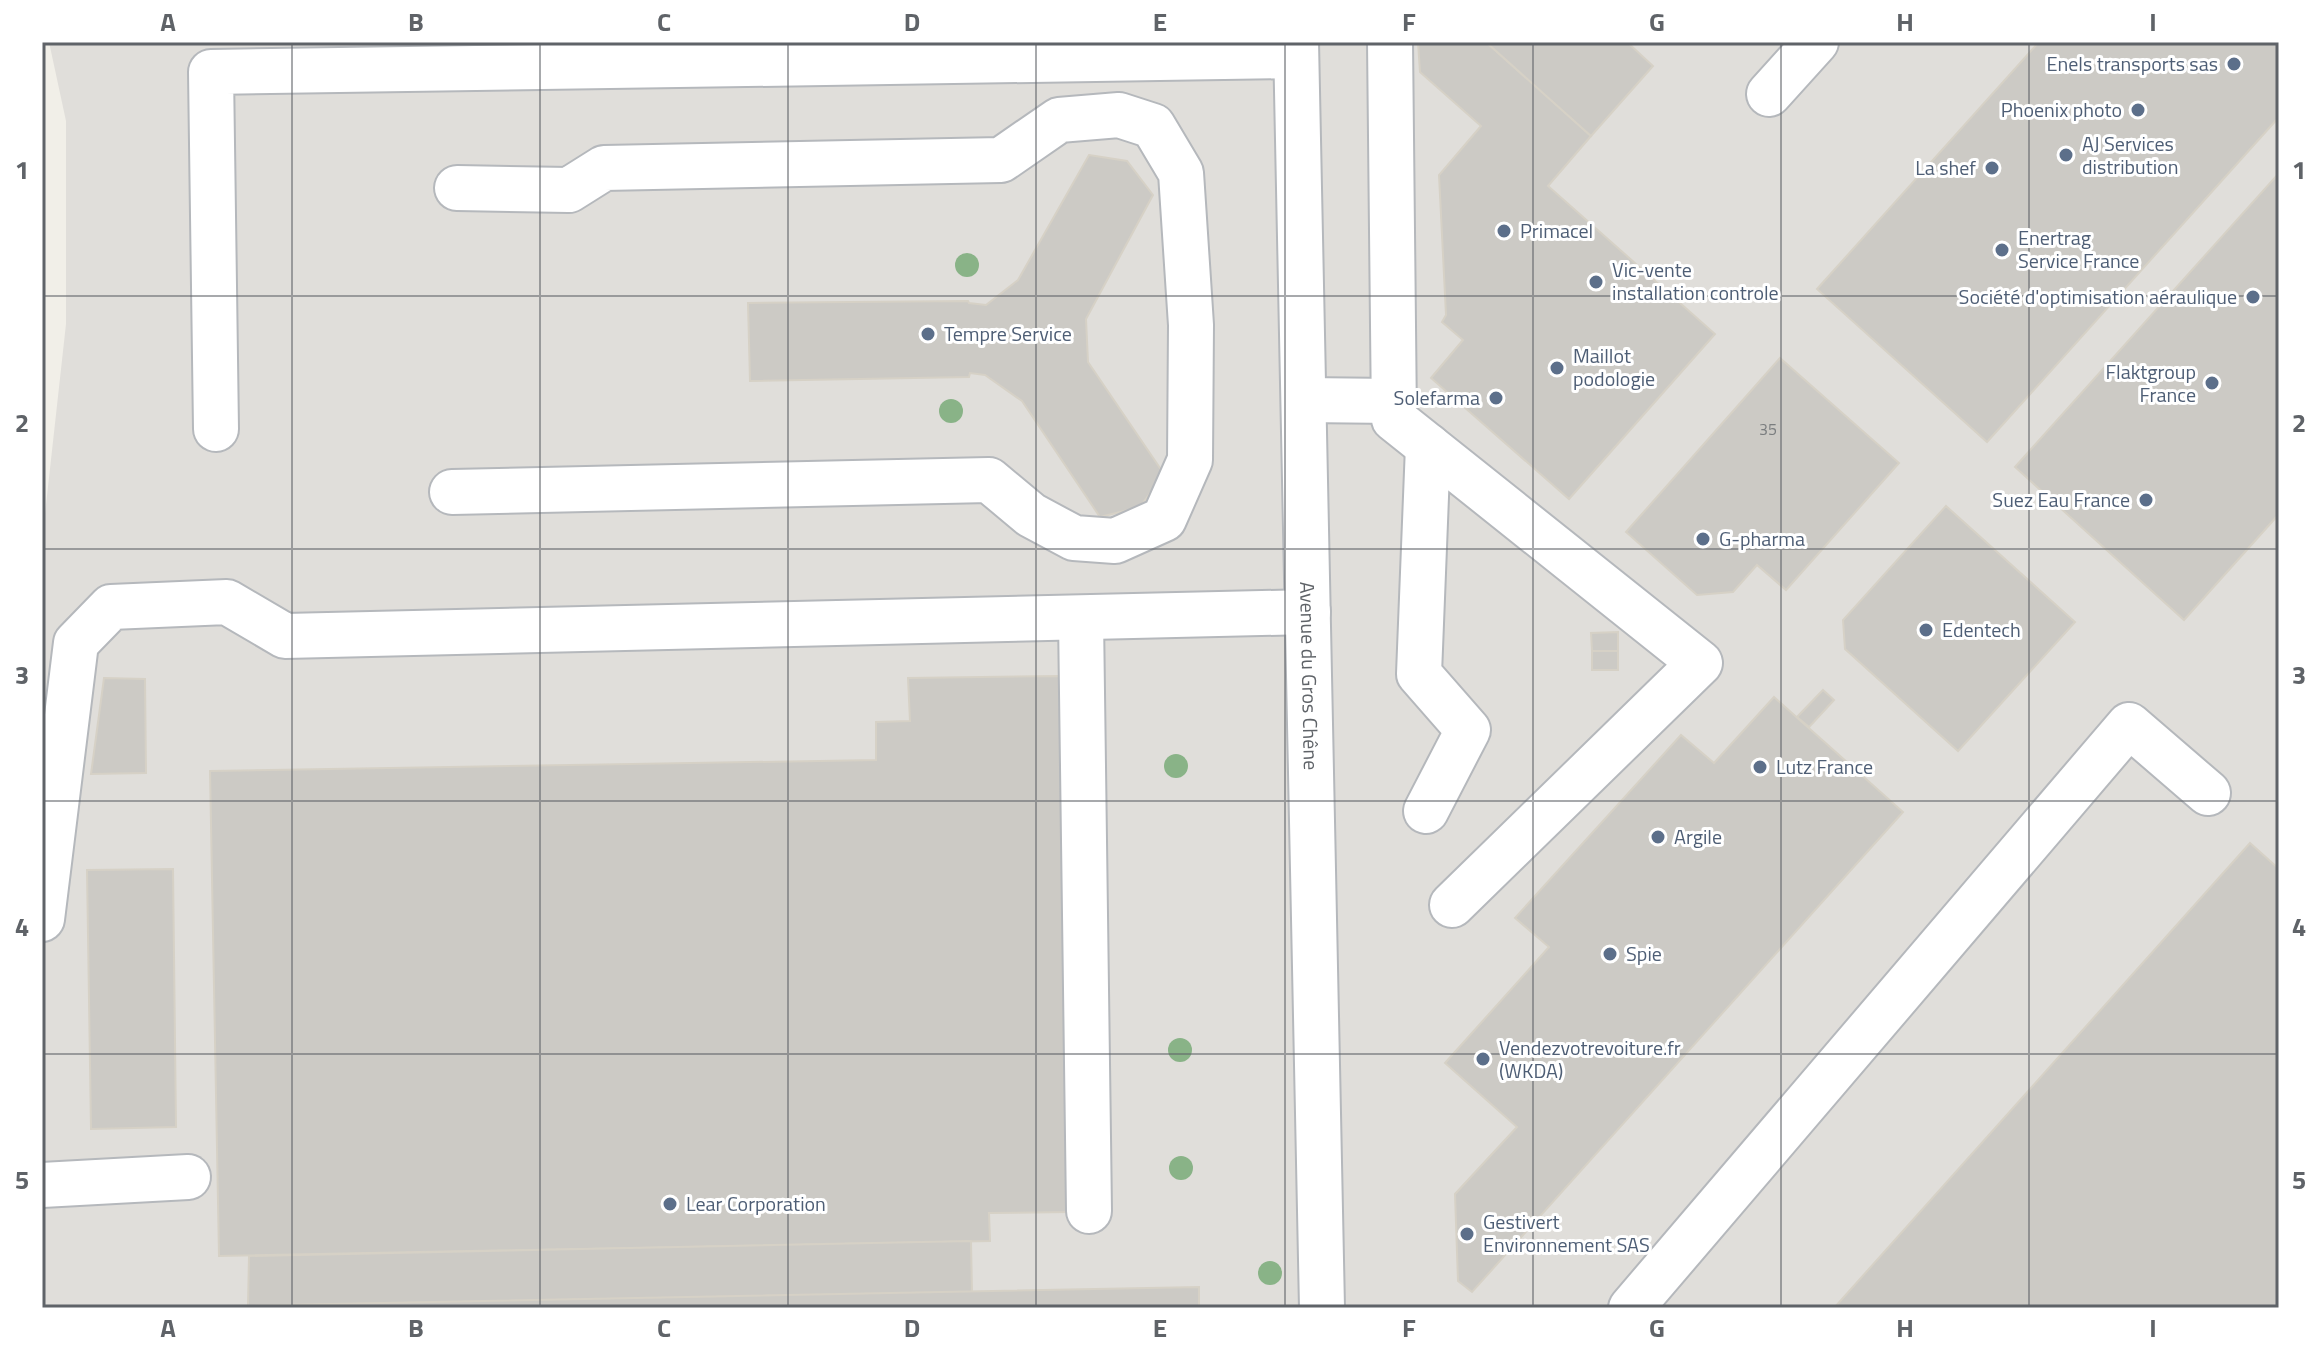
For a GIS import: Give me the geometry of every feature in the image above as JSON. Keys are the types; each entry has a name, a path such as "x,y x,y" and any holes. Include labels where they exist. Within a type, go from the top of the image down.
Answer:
{"street":[{"path":"1390,42 1394,419 1700,663 1452,905"},
{"path":"1769,94 1816,42"},
{"path":"216,429 211,72 1296,49"},
{"name":"Avenue du Gros Chêne","path":"1296,49 1322,1308"},
{"path":"452,492 989,480 1031,515 1074,538 1115,541 1164,519 1190,460 1191,325 1181,173 1153,126 1119,115 1059,120 1001,160 604,168 569,190 457,188"},
{"path":"1304,400 1394,401"},
{"path":"1426,811 1468,730 1419,674 1428,446"},
{"path":"42,919 76,643 111,607 227,602 285,636 1308,612"},
{"path":"1081,618 1089,1211"},
{"path":"1631,1308 2129,725 2208,793"},
{"path":"42,1185 188,1177"}],"shaded area":[{"path":"49,42 2279,42 2279,1308 42,1308 42,541 66,324 66,121"}],"building":[{"path":"1418,42 1486,42 1591,136 1548,186 1715,334 1569,499 1431,378 1463,340 1442,322 1446,315 1439,175 1481,126 1420,72"},
{"path":"1486,42 1627,42 1653,66 1591,136"},
{"path":"2039,42 2279,42 2279,117 1987,442 1817,289"},
{"path":"1089,155 1127,161 1153,195 1086,319 1088,362 1164,474 1140,507 1100,517 1022,401 985,375 750,381 748,303 968,301 986,305 1018,280"},
{"path":"2279,173 2279,514 2184,620 2015,467"},
{"path":"1780,358 1899,463 1786,590 1757,565 1733,592 1697,595 1626,532"},
{"path":"1946,506 2075,622 1958,751 1845,649 1843,620"},
{"path":"1618,632 1618,651 1592,651 1591,633"},
{"path":"1592,651 1618,651 1618,670 1592,670"},
{"path":"1060,676 1070,1212 989,1213 990,1241 219,1256 210,771 876,760 876,722 910,721 908,678"},
{"path":"104,678 145,679 146,773 91,774"},
{"path":"1823,690 1834,700 1809,727 1797,717"},
{"path":"1774,697 1903,812 1472,1292 1458,1281 1455,1194 1517,1127 1445,1063 1549,947 1515,918 1681,735 1714,763"},
{"path":"2250,843 2279,869 2279,1308 1834,1308"},
{"path":"173,869 176,1127 91,1129 87,870"},
{"path":"971,1241 972,1292 248,1306 249,1256"},
{"path":"1199,1287 1199,1308 224,1308 224,1306"}],"place":[{"name":"Enels transports sas","path":"2234,64"},
{"name":"Phoenix photo","path":"2138,110"},
{"name":"AJ Services distribution","path":"2066,155"},
{"name":"La shef","path":"1992,168"},
{"name":"Primacel","path":"1504,231"},
{"name":"Enertrag Service France","path":"2002,250"},
{"name":"Vic-vente installation controle","path":"1596,282"},
{"name":"Société d'optimisation aéraulique","path":"2253,297"},
{"name":"Tempre Service","path":"928,334"},
{"name":"Maillot podologie","path":"1557,368"},
{"name":"Flaktgroup France","path":"2212,383"},
{"name":"Solefarma","path":"1496,398"},
{"name":"Suez Eau France","path":"2146,500"},
{"name":"G-pharma","path":"1703,539"},
{"name":"Edentech","path":"1926,630"},
{"name":"Lutz France","path":"1760,767"},
{"name":"Argile","path":"1658,837"},
{"name":"Spie","path":"1610,954"},
{"name":"Vendezvotrevoiture.fr (WKDA)","path":"1483,1059"},
{"name":"Lear Corporation","path":"670,1204"},
{"name":"Gestivert Environnement SAS","path":"1467,1234"}]}
